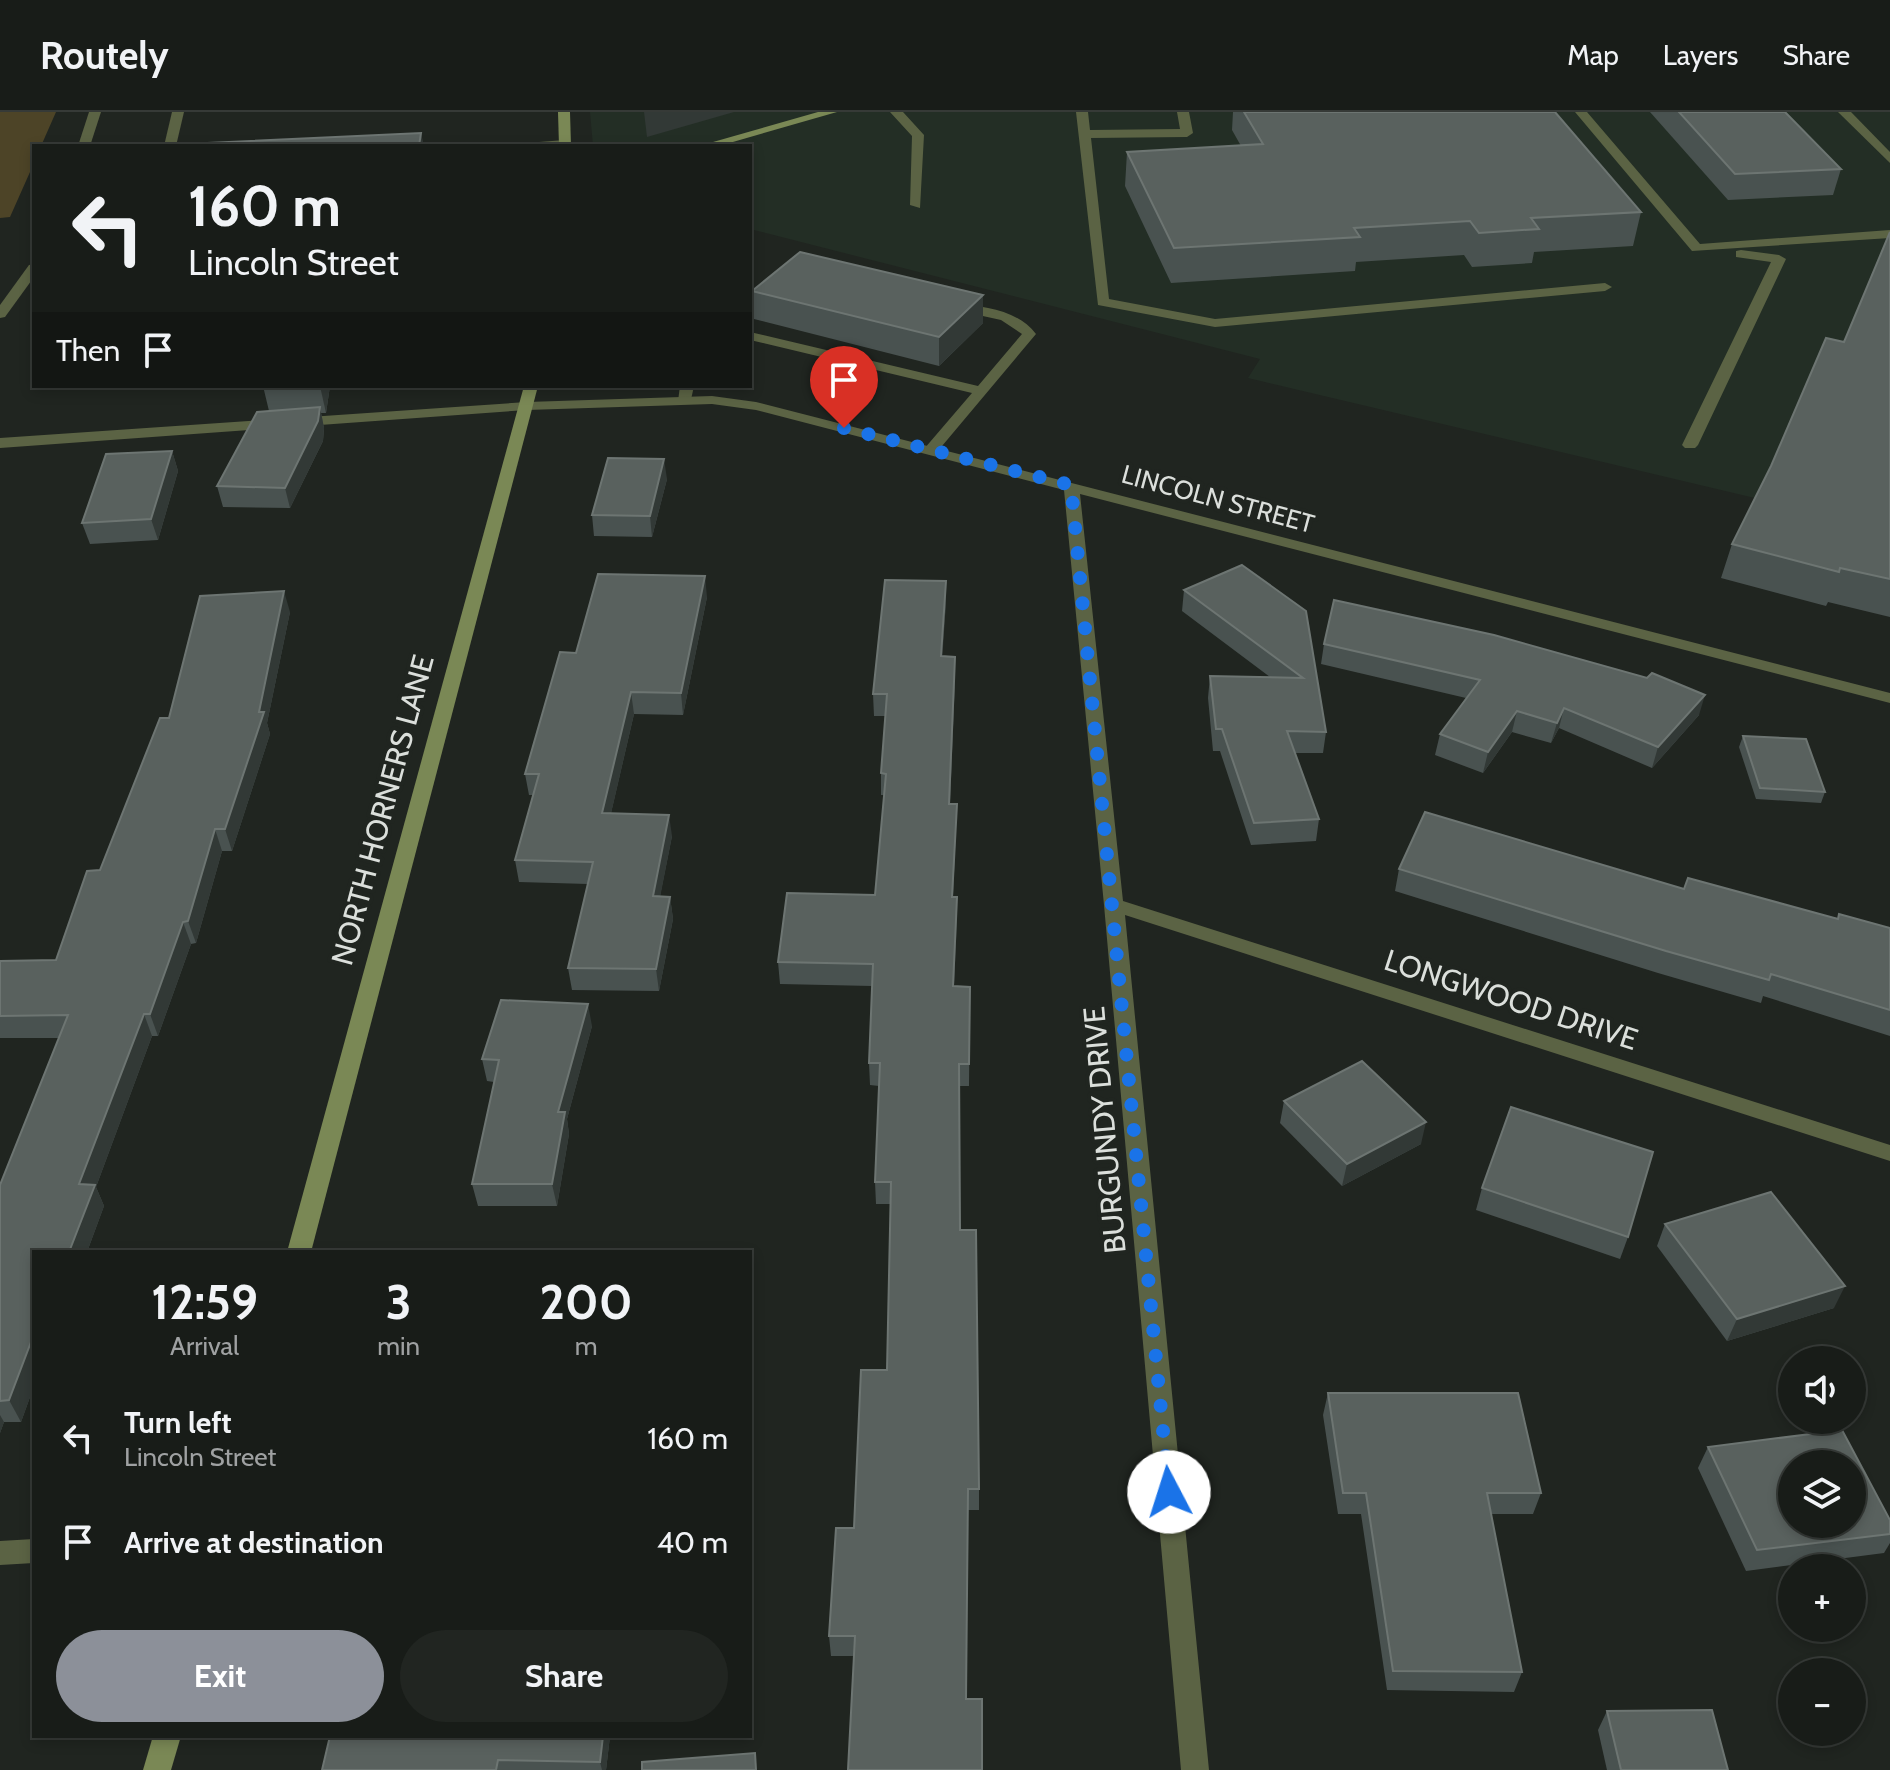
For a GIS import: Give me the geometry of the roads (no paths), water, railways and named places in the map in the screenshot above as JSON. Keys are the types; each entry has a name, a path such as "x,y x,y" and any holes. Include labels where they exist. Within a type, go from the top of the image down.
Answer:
{"street":[{"path":"85,144 95,112"},
{"path":"170,144 178,112"},
{"path":"564,112 565,144"},
{"path":"712,144 831,112"},
{"path":"896,112 918,135 916,205"},
{"path":"1082,112 1103,302 1215,323 1605,287"},
{"path":"1086,134 1187,133 1183,112"},
{"path":"1581,112 1697,248 1779,259 1690,445"},
{"path":"1844,112 1890,159"},
{"path":"1697,248 1890,234"},
{"path":"0,314 32,271"},
{"path":"932,449 1029,334 1023,325 1004,317 942,303"},
{"path":"752,336 982,391"},
{"name":"NORTH HORNERS LANE","path":"300,1250 531,388"},
{"name":"LINCOLN STREET","path":"0,443 686,394 756,406 932,449 1890,698"},
{"name":"BURGUNDY DRIVE","path":"1071,485 1114,905 1195,1770"},
{"name":"LONGWOOD DRIVE","path":"1114,905 1890,1153"},
{"path":"0,1553 32,1551"},
{"path":"157,1770 166,1738"}]}
